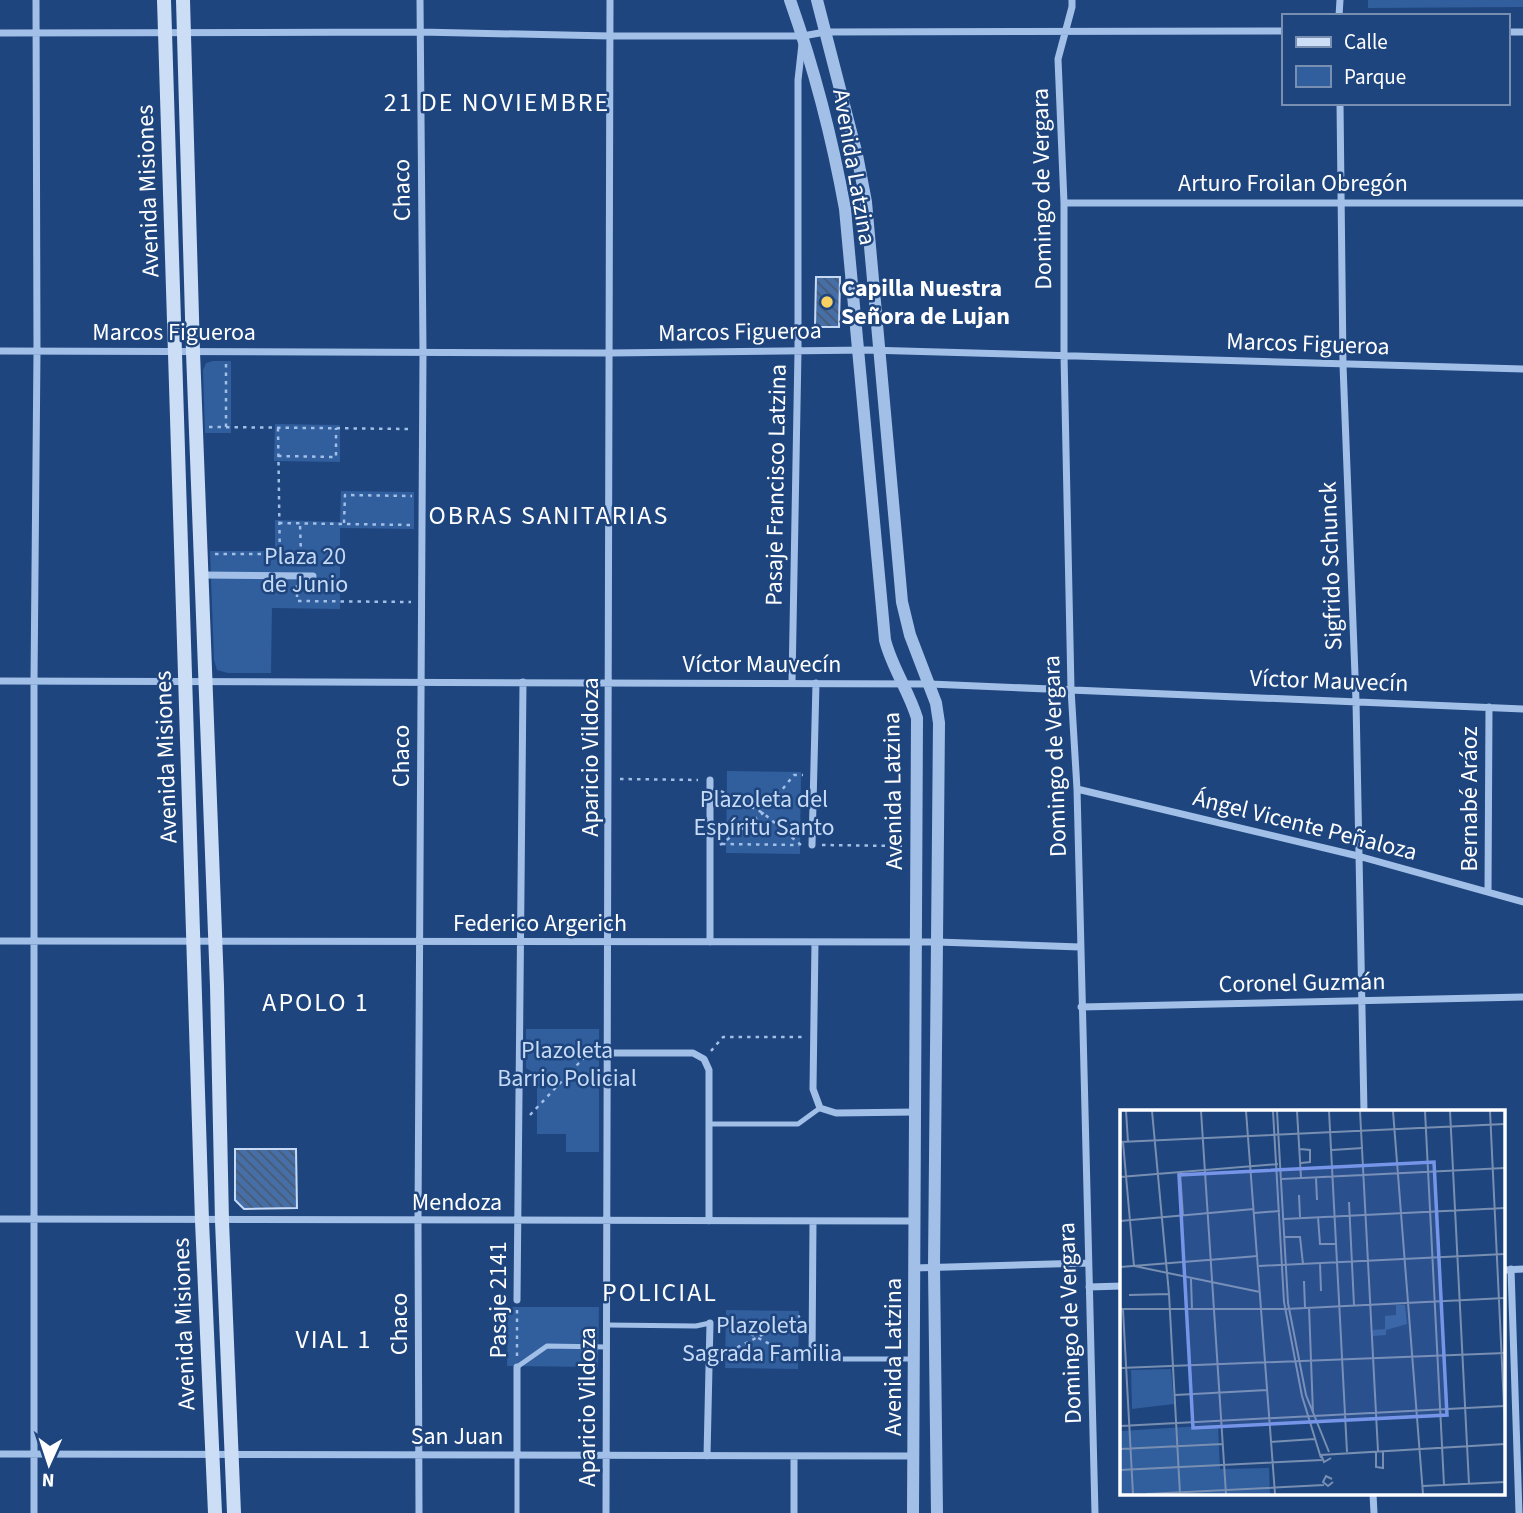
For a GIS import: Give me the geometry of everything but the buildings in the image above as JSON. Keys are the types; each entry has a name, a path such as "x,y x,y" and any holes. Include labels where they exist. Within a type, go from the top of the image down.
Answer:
{"main road":[{"name":"Avenida Misiones","path":"164,0 202,1221 215,1513"},
{"name":"Avenida Misiones","path":"183,0 222,1221 234,1513"}],"street":[{"path":"34,1513 36,0"},
{"name":"Chaco","path":"419,1513 423,352 420,0"},
{"name":"Aparicio Vildoza","path":"606,1513 610,0"},
{"name":"Avenida Latzina","path":"790,0 814,71 836,158 845,208 885,640 890,659 911,697 917,719 914,1513"},
{"name":"Avenida Latzina","path":"817,0 857,155 866,202 902,602 910,635 936,703 939,723 934,1267 936,1513"},
{"name":"Domingo de Vergara","path":"1072,0 1058,59 1064,203 1064,355 1071,689 1077,789 1095,1513"},
{"path":"0,33 420,32 803,36 824,32 1282,31"},
{"name":"Pasaje Francisco Latzina","path":"792,683 798,351 798,80 803,36"},
{"name":"Sigfrido Schunck","path":"1340,105 1343,365 1356,701 1364,1110"},
{"name":"Arturo Froilan Obregón","path":"1064,203 1523,203"},
{"name":"Marcos Figueroa","path":"0,351 609,353 879,350 1523,369"},
{"path":"202,575 313,576"},
{"name":"Víctor Mauvecín","path":"0,681 901,683 1523,709"},
{"name":"Pasaje 2141","path":"517,1300 523,682"},
{"path":"812,845 816,683"},
{"name":"Bernabé Aráoz","path":"1488,892 1489,707"},
{"path":"710,780 710,942"},
{"name":"Ángel Vicente Peñaloza","path":"1077,789 1358,856 1523,902"},
{"name":"Federico Argerich","path":"0,941 194,939 937,942 1080,947"},
{"path":"815,942 813,1089 820,1108 836,1113 915,1112"},
{"name":"Coronel Guzmán","path":"1081,1007 1523,997"},
{"path":"609,1053 693,1054 704,1059 709,1070 709,1222"},
{"name":"Mendoza","path":"0,1219 914,1222"},
{"path":"812,1359 813,1222"},
{"path":"914,1268 1088,1262"},
{"path":"1519,1513 1507,1270 1523,1269"},
{"path":"1088,1287 1120,1286"},
{"path":"707,1456 710,1324"},
{"name":"Pasaje 2141","path":"517,1367 517,1455"},
{"name":"San Juan","path":"0,1454 914,1456"},
{"path":"794,1456 794,1513"}],"lane":[{"path":"709,1124 798,1124 820,1108"},
{"path":"607,1325 710,1324"},
{"path":"517,1367 547,1346 607,1347"},
{"path":"812,1359 914,1359"},
{"path":"517,1455 517,1513"}],"path":[{"path":"226,351 226,427"},
{"path":"196,427 422,429"},
{"path":"278,428 280,576"},
{"path":"278,456 336,457 336,428"},
{"path":"344,524 345,495 422,496"},
{"path":"279,523 422,526"},
{"path":"201,554 301,554 300,524"},
{"path":"297,576 297,601 421,603"},
{"path":"710,853 763,813 794,775 814,775"},
{"path":"610,779 710,780 724,794 763,813 799,845"},
{"path":"722,844 916,846"},
{"path":"518,1128 609,1031"},
{"path":"704,1059 723,1037 814,1037"},
{"name":"Pasaje 2141","path":"517,1300 517,1367"},
{"path":"709,1362 813,1310"},
{"path":"710,1324 726,1321 798,1359 812,1359"}],"green space":[{"path":"1368,0 1523,0 1523,7 1368,8"},
{"path":"231,361 231,433 205,433 203,370 206,363"},
{"path":"275,424 340,425 340,462 274,461"},
{"name":"Plaza 20 de Junio","path":"341,491 414,492 414,529 340,528 340,609 272,608 271,673 228,673 217,670 214,660 210,551 275,551 275,520 340,522"},
{"name":"Plazoleta del Espíritu Santo","path":"727,771 801,772 800,854 726,853"},
{"name":"Plazoleta Barrio Policial","path":"526,1029 599,1029 599,1152 566,1152 566,1134 537,1134 537,1075 526,1068"},
{"path":"508,1307 599,1307 598,1367 507,1366"},
{"name":"Plazoleta Sagrada Familia","path":"726,1310 799,1311 798,1369 725,1368"}],"place":[{"name":"Capilla Nuestra Señora de Lujan","path":"827,302"}],"district":[{"name":"21 DE NOVIEMBRE","path":"497,102"},
{"name":"OBRAS SANITARIAS","path":"549,515"},
{"name":"APOLO 1","path":"316,1002"},
{"name":"POLICIAL","path":"660,1292"},
{"name":"VIAL 1","path":"334,1339"}]}
